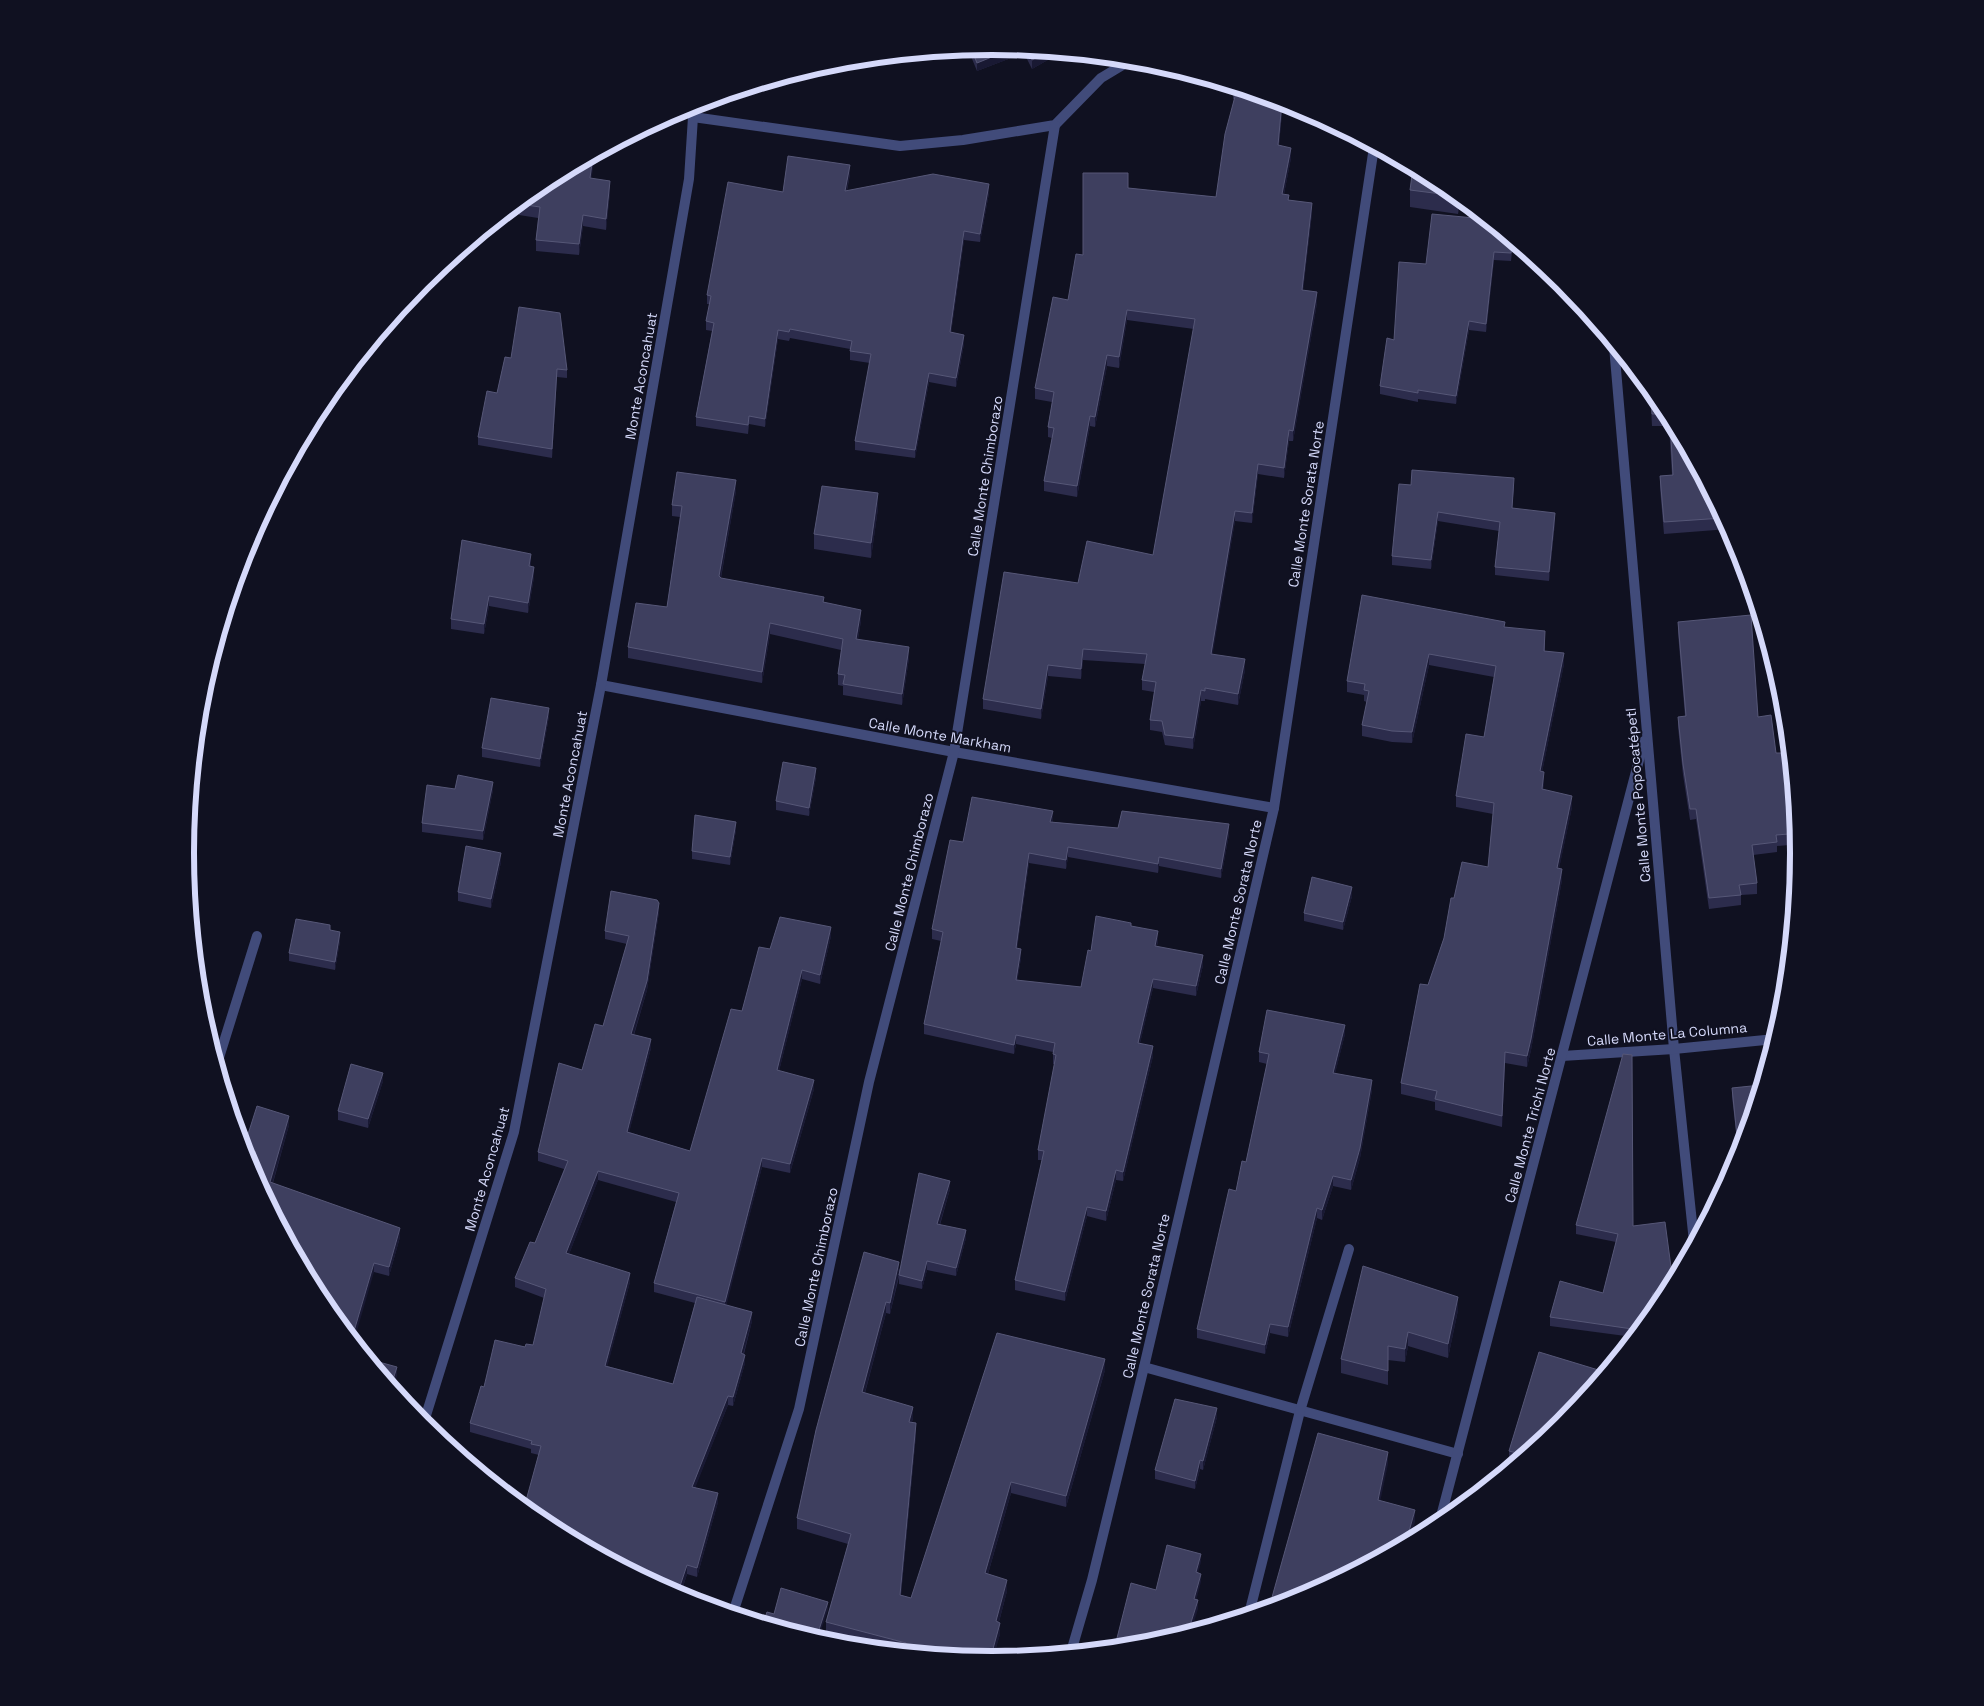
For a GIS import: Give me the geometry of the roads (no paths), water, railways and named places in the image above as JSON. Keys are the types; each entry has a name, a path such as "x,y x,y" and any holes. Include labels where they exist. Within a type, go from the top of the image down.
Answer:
{"street":[{"path":"1055,125 1101,78 1121,66"},
{"name":"Monte Aconcahuat","path":"426,1415 514,1132 601,685 689,179 693,117 900,146 963,140 1055,125"},
{"name":"Calle Monte Chimborazo","path":"735,1609 799,1409 869,1082 954,752 1055,125"},
{"name":"Calle Monte Sorata Norte","path":"1073,1646 1092,1580 1144,1367 1274,808 1373,152"},
{"name":"Calle Monte Popocatépetl","path":"1615,355 1674,1048 1693,1233"},
{"name":"Calle Monte Markham","path":"601,685 954,752 1274,808"},
{"name":"Calle Monte Trichi Norte","path":"1442,1512 1647,733"},
{"path":"220,1055 257,936"},
{"name":"Calle Monte La Columna","path":"1562,1056 1768,1040"},
{"path":"1250,1608 1300,1411 1349,1249"},
{"path":"1144,1367 1458,1454"}]}
